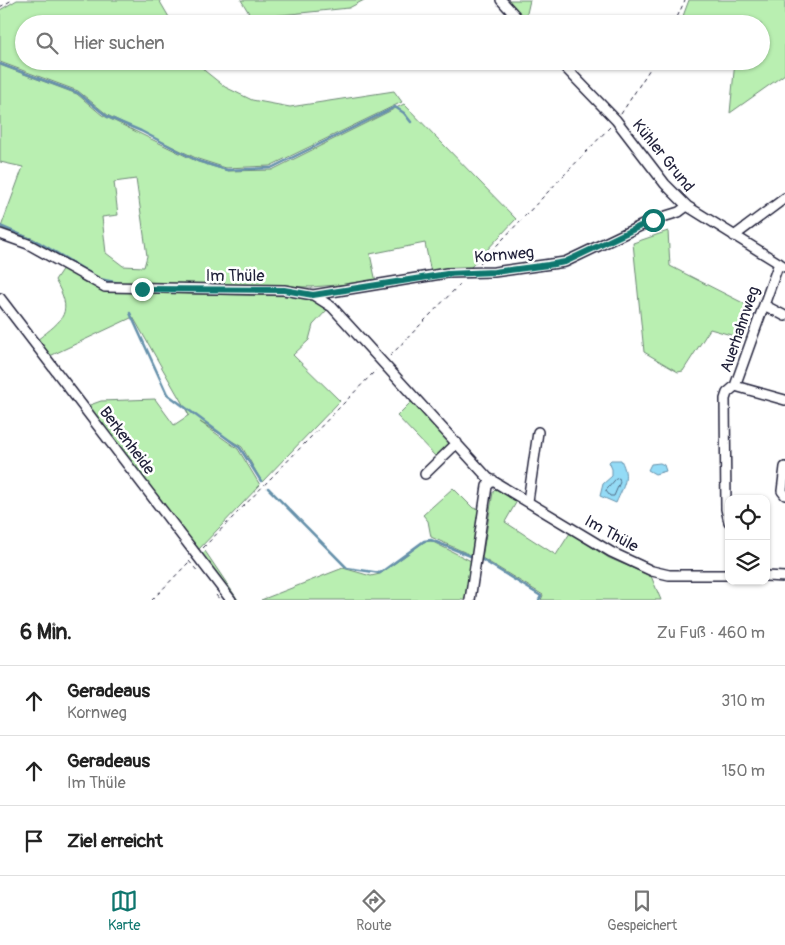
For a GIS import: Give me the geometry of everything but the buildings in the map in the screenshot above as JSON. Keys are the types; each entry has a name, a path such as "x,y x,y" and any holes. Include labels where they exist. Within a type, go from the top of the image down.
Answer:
{"street":[{"path":"501,0 515,15"},
{"name":"Kühler Grund","path":"568,70 616,120 665,184 687,206 782,265"},
{"path":"734,236 785,198"},
{"name":"Kornweg","path":"313,295 447,274 565,262 645,224 679,212 687,206"},
{"name":"Im Thüle","path":"0,234 28,244 105,288 284,290 313,295 332,307 493,480 611,552 652,571 669,575 725,575"},
{"name":"Auerhahnweg","path":"726,495 725,399 735,386 764,305 782,265"},
{"name":"Berkenheide","path":"0,298 231,600"},
{"path":"764,305 785,316"},
{"path":"735,386 785,400"},
{"path":"528,502 538,432"},
{"path":"425,474 457,443"},
{"path":"785,466 782,491 785,495"},
{"path":"470,600 487,486 493,480"},
{"path":"770,576 785,576"}],"path":[{"path":"0,8 12,0"},
{"path":"678,15 685,0"},
{"path":"196,554 471,273 616,120 634,96 650,70"},
{"path":"152,600 189,561 200,574"},
{"path":"215,594 220,600"}],"green space":[{"path":"17,0 159,0 168,15 15,15 15,68 0,62 0,10"},
{"path":"241,0 364,0 349,8 281,15 250,15"},
{"path":"504,0 530,0 527,15 518,15"},
{"path":"689,0 785,0 785,74 730,113 734,70 770,70 770,15 683,15"},
{"path":"0,65 77,94 102,115 198,162 228,171 272,170 404,104 516,219 470,268 431,273 425,243 370,254 376,282 311,287 104,283 34,239 1,227 23,167 0,162","holes":["136,179 147,256 144,267 123,266 106,253 102,217 118,215 114,182"]},
{"path":"22,70 204,70 225,87 252,100 290,107 394,91 402,102 270,166 226,168 198,159 109,116 78,91"},
{"path":"668,231 670,266 749,306 738,337 710,329 683,371 678,372 644,352 633,243"},
{"path":"63,268 84,282 110,292 308,297 327,310 313,325 309,340 293,355 340,401 262,482 242,447 200,422 238,449 260,485 199,549 195,548 87,406 101,401 155,399 174,425 189,415 133,317 50,356 37,340 60,320 63,314 65,308 64,300 55,280"},
{"path":"412,401 451,442 436,457 397,416"},
{"path":"453,488 473,508 481,509 473,556 431,537 428,521 423,515"},
{"path":"497,488 517,501 505,522 556,555 570,533 609,558 651,576 661,600 541,600 543,595 482,558 493,492"},
{"path":"431,541 471,561 466,600 261,600 343,568 371,576 380,574 424,542"},
{"path":"205,551 238,600 234,600 201,555"}],"water":[{"path":"611,460 621,460 625,472 625,482 616,503 600,496 603,484 612,476 609,462"},
{"path":"660,463 664,465 666,471 655,474 648,470 651,464"}],"waterway":[{"path":"0,64 15,70"},
{"path":"16,70 78,93 108,117 141,131 198,161 227,170 271,168 395,107 404,113 411,122"},
{"path":"0,226 40,243 100,279 119,283"},
{"path":"130,313 167,394 240,448 261,481"},
{"path":"268,488 347,568 380,573 424,541 431,540 473,557"},
{"path":"481,559 541,596 539,600"}],"route":[{"path":"142,289 284,290 313,295 361,289 447,274 494,272 548,265 565,262 653,220"}]}
